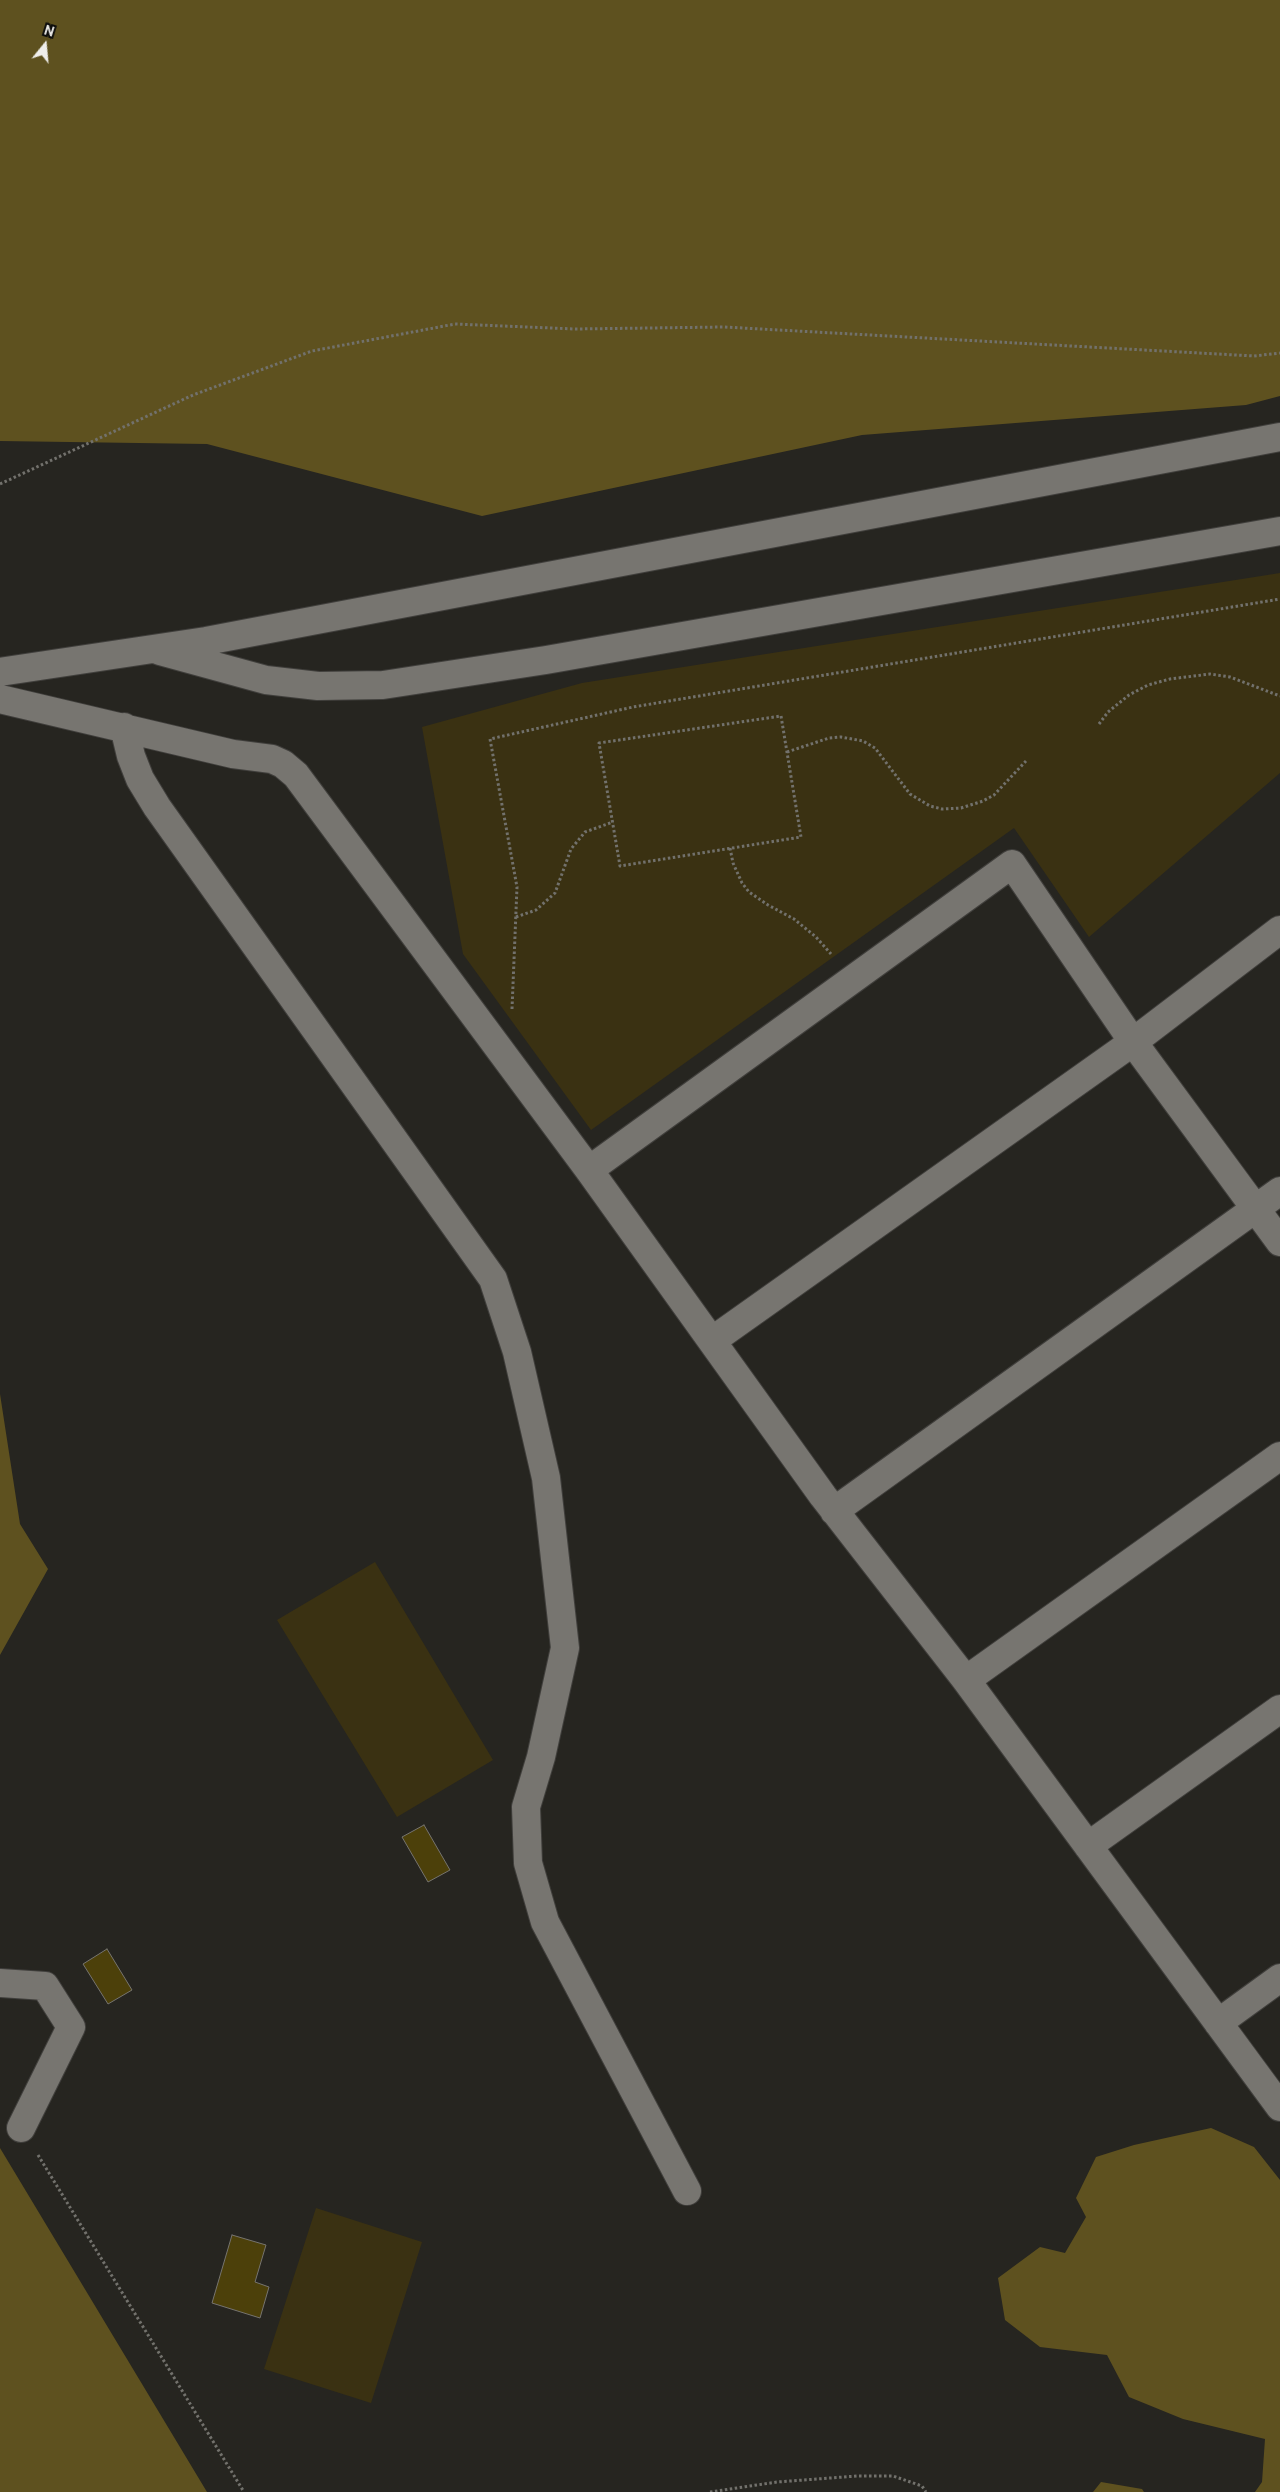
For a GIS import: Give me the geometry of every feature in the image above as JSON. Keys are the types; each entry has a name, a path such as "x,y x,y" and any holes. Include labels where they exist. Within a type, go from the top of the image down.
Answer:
{"street":[{"path":"0,672 245,633 1280,437"},
{"path":"151,649 266,680 318,686 383,685 546,660 1280,531"},
{"path":"0,698 233,754 272,759 283,764 296,775 589,1170 713,1340 834,1511 966,1680 1280,2107"},
{"path":"124,727 131,756 140,779 158,807 493,1279 517,1352 546,1478 565,1648 541,1757 526,1807 528,1863 546,1922 688,2191"},
{"path":"589,1170 1012,864 1133,1042 1280,1242"},
{"path":"713,1340 1133,1042 1280,930"},
{"path":"834,1511 1280,1191"},
{"path":"966,1680 1280,1456"},
{"path":"1088,1846 1280,1710"},
{"path":"1218,2023 1280,1978"},
{"path":"0,1983 45,1986 72,2027 21,2128"}],"path":[{"path":"0,484 193,395 312,351 455,324 574,329 724,327 1254,356 1280,353"},
{"path":"510,1062 517,888 490,739 633,707 1280,600"},
{"path":"1099,724 1108,712 1129,695 1148,685 1170,678 1210,674 1230,677 1280,696"},
{"path":"781,716 800,837 620,866 613,822 599,743 781,716"},
{"path":"787,752 829,738 841,737 863,741 875,748 910,794 930,806 942,809 961,808 983,801 994,795 1026,762"},
{"path":"516,917 536,910 555,893 577,839 592,827 613,822"},
{"path":"730,848 733,863 742,883 749,892 794,919 816,937 832,956"},
{"path":"21,2128 244,2492"},
{"path":"710,2492 857,2476 893,2476 922,2486 926,2492"}],"shaded area":[{"path":"0,0 1280,0 1280,396 1246,405 862,435 482,516 207,444 0,441"},
{"path":"1280,573 1280,773 1089,937 1014,828 591,1130 463,954 422,727 582,683"},
{"path":"0,1394 20,1524 48,1569 0,1655"},
{"path":"375,1562 493,1760 397,1817 277,1620"},
{"path":"1211,2128 1254,2147 1280,2180 1280,2492 1255,2492 1262,2482 1265,2439 1183,2419 1129,2397 1107,2355 1040,2347 1005,2320 998,2278 1040,2247 1065,2253 1086,2217 1076,2198 1096,2157 1134,2145"},
{"path":"0,2148 207,2492 0,2492"},
{"path":"316,2208 422,2242 371,2403 264,2369"},
{"path":"1101,2482 1142,2489 1144,2492 1093,2492"}],"building":[{"path":"424,1825 450,1870 428,1882 402,1837"},
{"path":"107,1949 132,1990 108,2004 83,1964"},
{"path":"232,2235 266,2245 255,2282 269,2287 260,2318 212,2303"}]}
